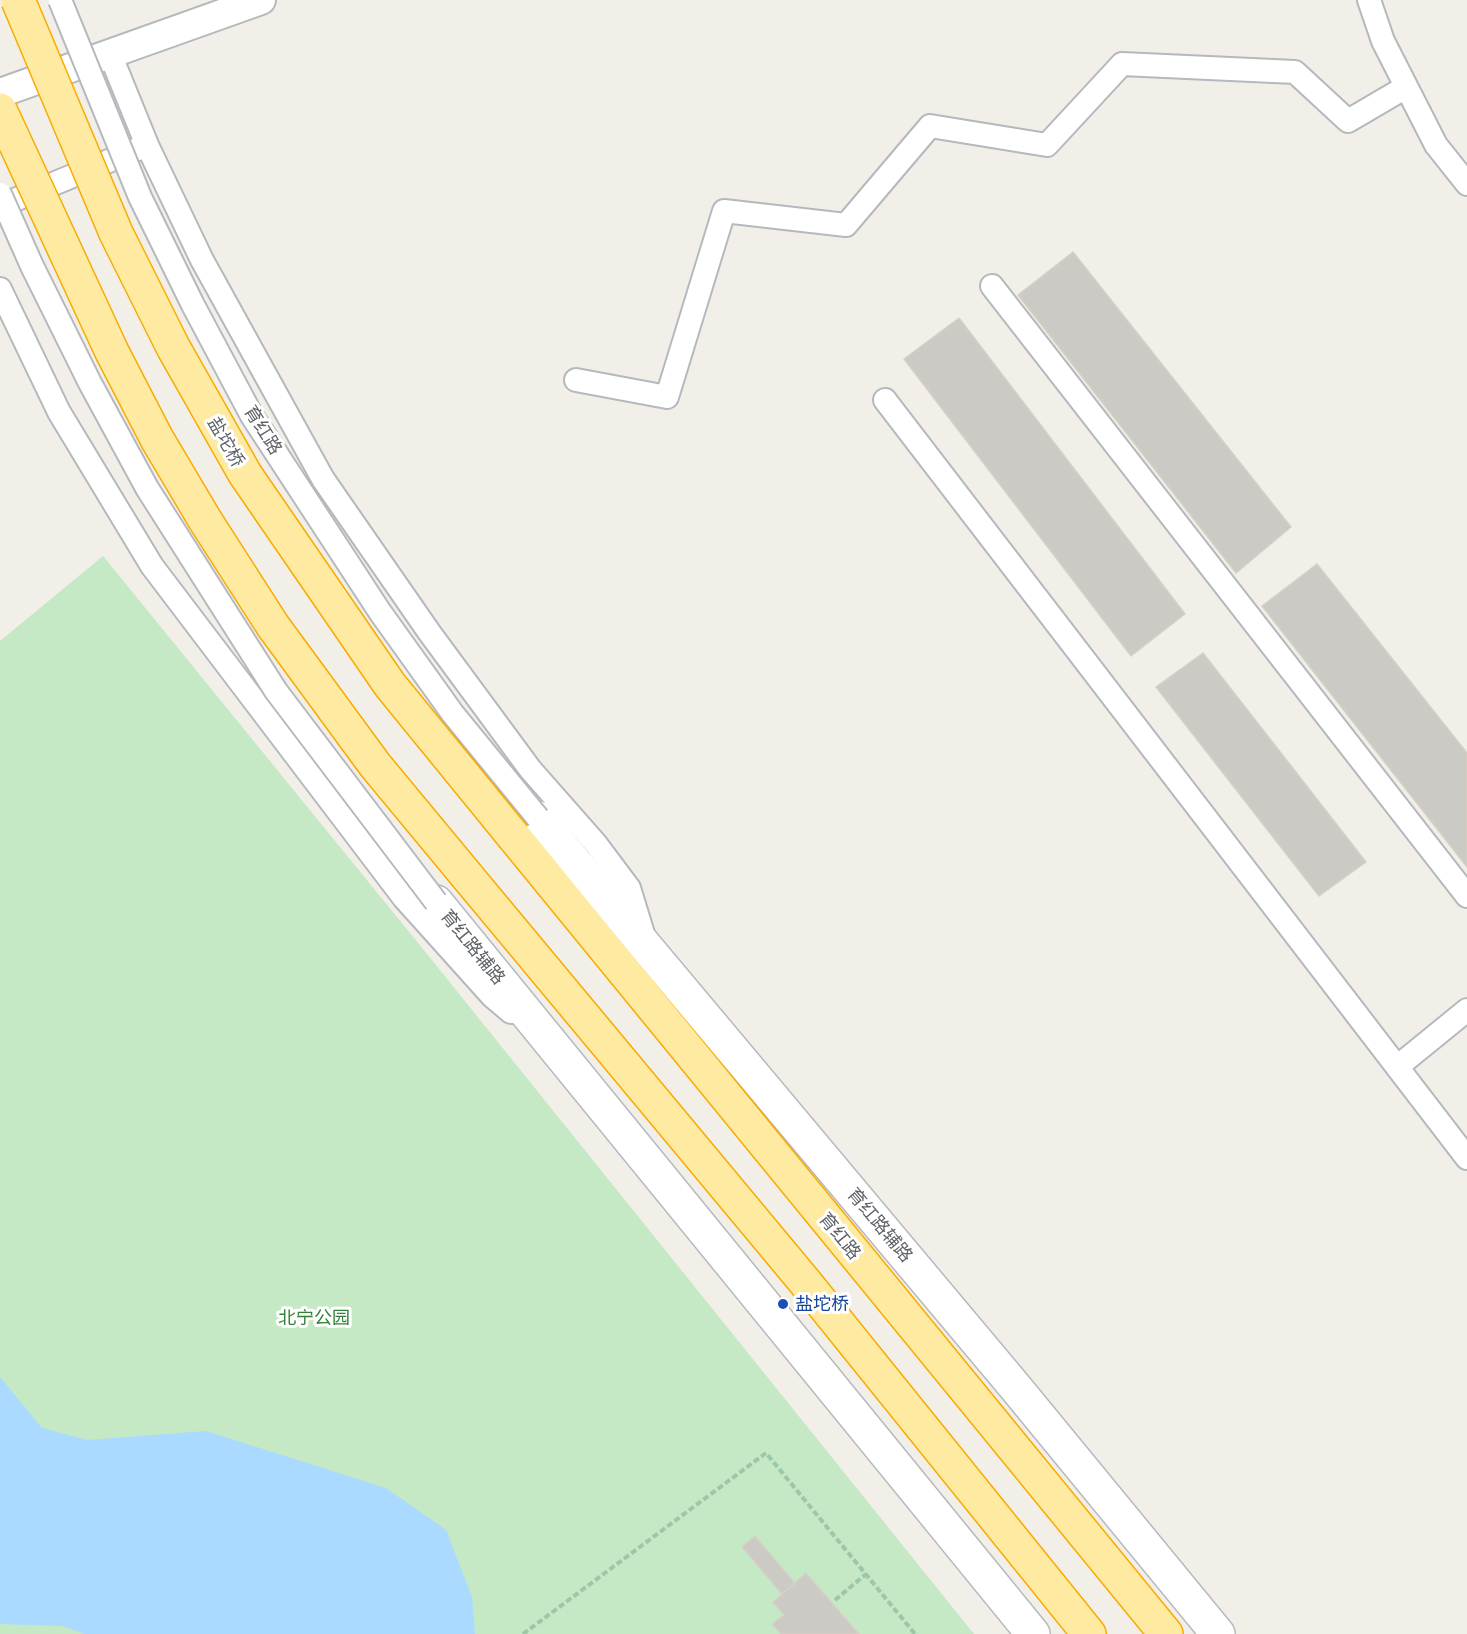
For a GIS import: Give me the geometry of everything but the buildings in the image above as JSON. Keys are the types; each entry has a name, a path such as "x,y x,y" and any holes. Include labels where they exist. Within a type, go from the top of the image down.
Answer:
{"highway":[{"name":"盐坨桥","path":"18,0 116,233 173,347 245,474 390,685 526,828"},
{"path":"0,110 112,352 157,439 205,520 273,626 375,765 805,1282 1089,1634"},
{"name":"育红路","path":"526,828 1166,1634"}],"main road":[{"name":"育红路辅路","path":"526,828 647,947 1009,1378 1218,1634"},
{"name":"育红路辅路","path":"436,902 1033,1634"}],"street":[{"name":"育红路","path":"60,0 140,197 193,305 252,416 393,631 453,714 526,828"},
{"path":"0,93 261,0"},
{"path":"1369,0 1383,41 1436,145 1467,183"},
{"path":"110,54 147,145 201,260 323,479 429,632 530,769 596,844 629,888 647,947"},
{"path":"576,380 667,397 724,211 846,225 930,126 1047,145 1122,64 1295,72 1348,121 1406,87"},
{"path":"0,206 147,145"},
{"path":"0,194 32,266 90,383 147,488 276,691 436,902"},
{"path":"992,286 1467,896"},
{"path":"0,290 59,412 152,566 404,898 492,996 550,1042"},
{"path":"885,400 1467,1158"},
{"path":"1397,1067 1467,1010"}],"path":[{"path":"523,1634 766,1453 915,1634"},
{"path":"835,1600 866,1574"}],"green space":[{"name":"北宁公园","path":"103,556 423,949 974,1634 0,1634 0,641"}],"water":[{"path":"0,1377 42,1428 87,1440 206,1431 386,1488 446,1530 472,1597 475,1634 85,1634 63,1626 0,1624"}],"place":[{"name":"盐坨桥","path":"783,1304"}]}
